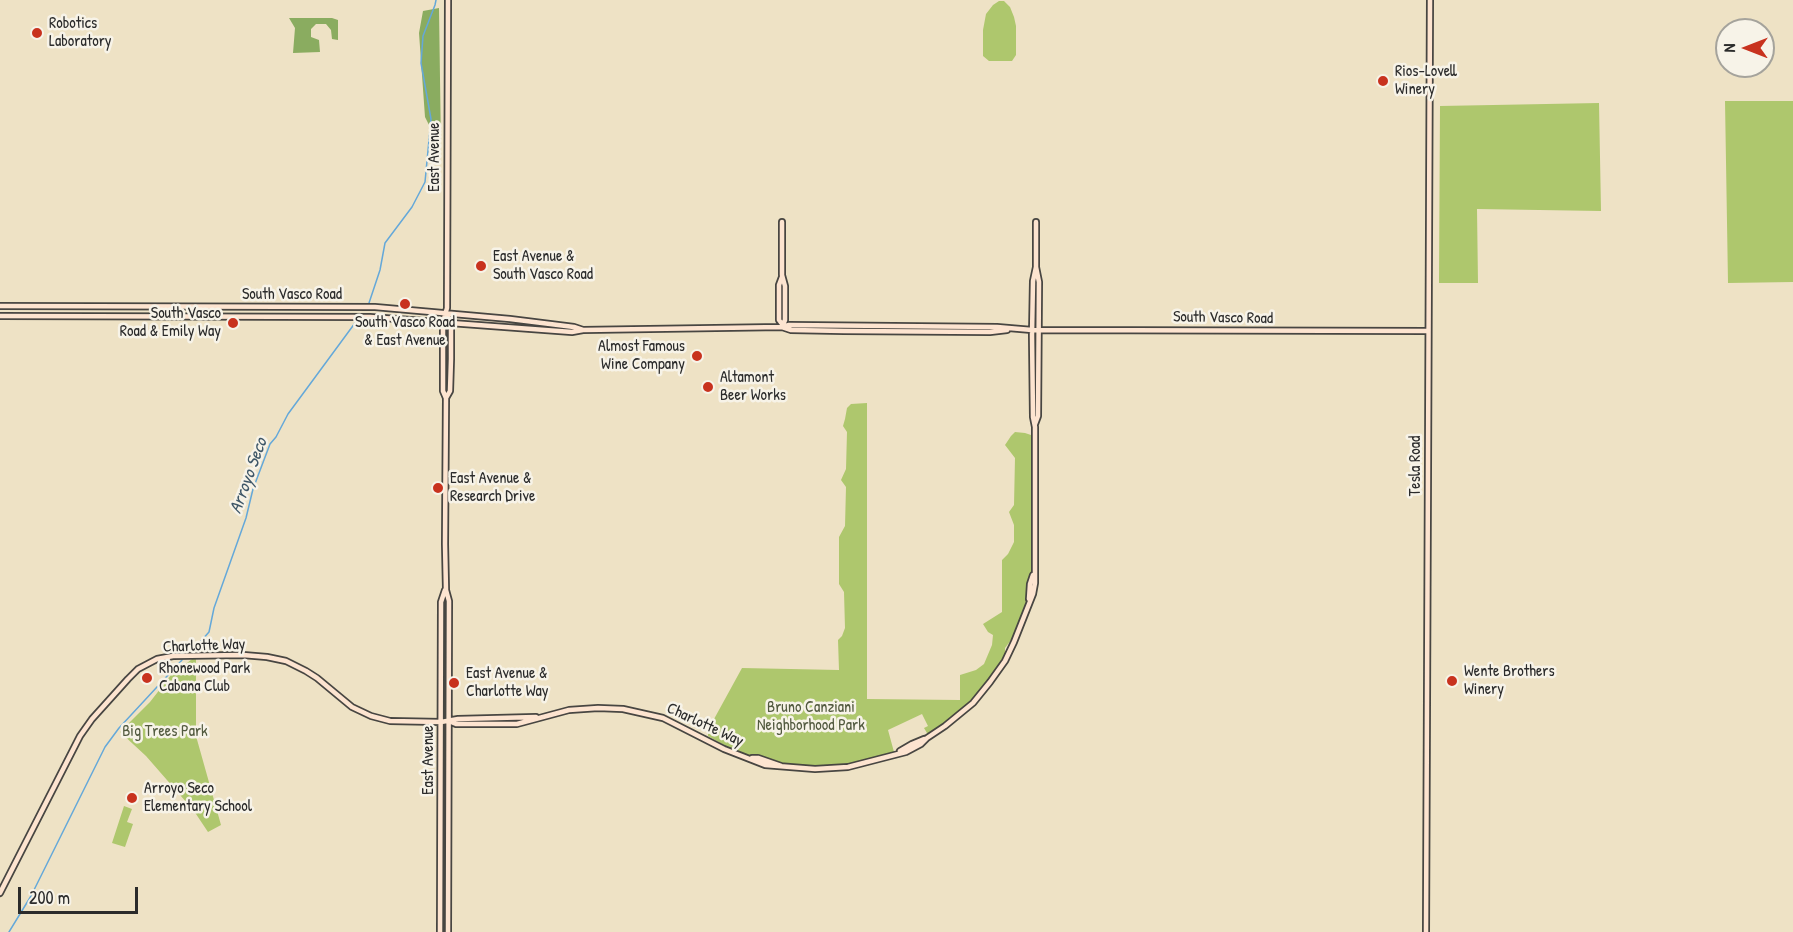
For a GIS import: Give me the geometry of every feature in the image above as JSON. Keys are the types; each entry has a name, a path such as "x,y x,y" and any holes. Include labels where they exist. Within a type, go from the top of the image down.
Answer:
{"main road":[{"name":"East Avenue","path":"448,0 447,314 443,322 443,391 446,398 444,478 446,590 449,601 448,932"},
{"name":"Tesla Road","path":"1426,932 1430,0"},
{"path":"782,222 782,275 785,286 785,320 782,325"},
{"name":"Charlotte Way","path":"0,893 68,758 92,719 138,669 157,659 184,656 257,656 286,661 324,683 344,701 372,716 402,722 517,724 569,710 598,708 636,711 678,725 724,749 765,765 815,769 848,767 898,753 927,738 962,713 990,682 1005,661 1035,583 1035,426 1038,416 1035,329 1039,282 1036,267 1036,222"},
{"name":"South Vasco Road","path":"0,306 352,307 447,314 574,327 583,330"},
{"name":"East Avenue","path":"446,398 450,391 451,322 447,314"},
{"name":"South Vasco Road","path":"0,316 349,316 572,332 782,325 1018,329 1428,331"},
{"name":"East Avenue","path":"440,932 441,602 446,590"}],"green space":[{"path":"999,1 1004,1 1010,7 1016,26 1016,55 1012,61 989,61 983,56 983,30 986,14"},
{"path":"439,8 441,149 425,117 419,33 423,11"},
{"path":"289,18 338,20 338,40 332,39 331,30 326,24 316,24 311,29 311,37 319,40 320,52 293,53 295,28"},
{"path":"1725,101 1793,101 1793,282 1728,283"},
{"path":"1599,103 1601,211 1477,209 1478,283 1439,283 1440,106"},
{"name":"Bruno Canziani Neighborhood Park","path":"867,403 867,699 960,700 960,675 976,670 984,664 992,645 993,635 983,624 1002,612 1002,560 1014,542 1014,525 1009,512 1014,505 1015,458 1005,445 1015,432 1031,435 1033,441 1032,573 1017,632 1005,648 1005,656 986,684 969,703 943,725 927,733 924,728 928,726 922,714 888,730 894,752 860,762 808,766 782,763 731,749 708,736 708,730 742,668 839,670 838,640 845,628 844,592 839,584 839,537 845,526 846,487 841,480 846,469 847,432 843,426 847,408 851,404"},
{"name":"Big Trees Park","path":"196,656 196,736 221,825 208,832 194,811 146,756 120,732 150,702 171,675"},
{"path":"124,806 132,809 127,822 133,824 125,847 112,843"}],"waterway":[{"name":"Arroyo Seco","path":"369,303 380,270 385,243 412,207 425,182 431,119 421,63 423,36 436,0"},
{"name":"Arroyo Seco","path":"193,650 209,632 214,608 270,444 288,414 355,323"},
{"path":"9,932 31,896 105,747 119,728 182,660"}],"place":[{"name":"Robotics Laboratory","path":"37,33"},
{"name":"Rios-Lovell Winery","path":"1383,81"},
{"name":"East Avenue & South Vasco Road","path":"481,266"},
{"name":"South Vasco Road & East Avenue","path":"405,304"},
{"name":"South Vasco Road & Emily Way","path":"233,323"},
{"name":"Almost Famous Wine Company","path":"697,356"},
{"name":"Altamont Beer Works","path":"708,387"},
{"name":"East Avenue & Research Drive","path":"438,488"},
{"name":"Rhonewood Park Cabana Club","path":"147,678"},
{"name":"Wente Brothers Winery","path":"1452,681"},
{"name":"East Avenue & Charlotte Way","path":"454,683"},
{"name":"Arroyo Seco Elementary School","path":"132,798"}]}
